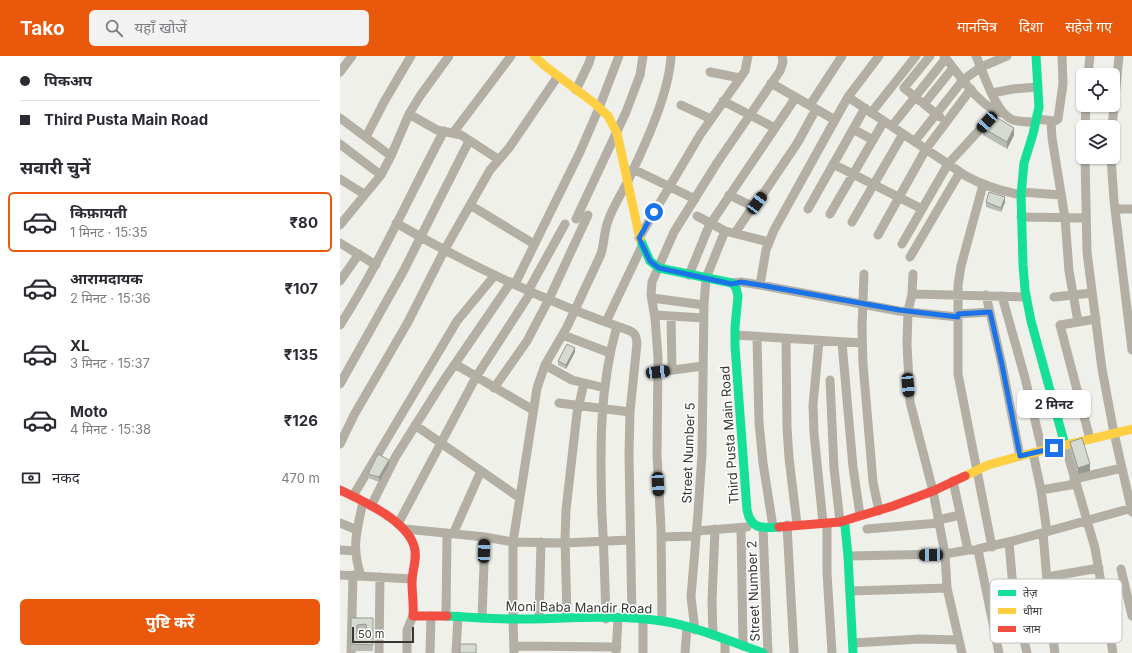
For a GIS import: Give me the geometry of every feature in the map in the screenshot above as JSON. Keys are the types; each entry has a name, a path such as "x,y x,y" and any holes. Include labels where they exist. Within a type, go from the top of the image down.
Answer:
{"street":[{"path":"340,72 352,56"},
{"path":"366,137 384,102 411,56"},
{"path":"340,225 381,175 409,114 449,56"},
{"path":"340,326 376,265 396,222 449,132 511,56"},
{"path":"534,56 608,116 617,134 641,242 650,261 659,268 732,284 741,282 760,285 908,312 958,315 990,312"},
{"path":"576,90 591,56"},
{"path":"351,653 357,576 355,551 357,530 367,504 455,364 513,283 568,178 599,108 619,56"},
{"path":"576,219 617,134 640,75 643,56"},
{"path":"618,618 617,650 514,649 513,542 537,388 545,365 563,335 601,254 607,223 633,169 665,91 669,75 671,56"},
{"path":"606,322 641,242 669,186 711,119 740,78 744,71 748,56"},
{"path":"662,621 661,537 657,455 658,372 652,282 674,232 782,67 782,56"},
{"path":"734,233 757,203 802,136 813,107 842,56"},
{"path":"760,285 766,250 781,217 848,97 879,56"},
{"path":"808,209 853,129 916,56"},
{"path":"930,56 904,88 946,121"},
{"path":"976,56 1000,112"},
{"path":"915,141 963,80 981,67 1006,56"},
{"path":"1036,56 1039,107 1024,163 1021,193 1023,265 1026,297 1037,347 1095,548 1101,579"},
{"path":"830,214 873,140 915,97 945,57 983,102 1012,120 1055,121 1058,119 1059,115 1062,84 1062,56"},
{"path":"1089,68 1090,56"},
{"path":"1113,120 1119,56"},
{"path":"924,104 953,68"},
{"path":"710,72 740,78"},
{"path":"340,444 361,402 408,322 445,249 490,170 509,148 558,76"},
{"path":"771,83 835,120"},
{"path":"992,94 1013,89 1038,87"},
{"path":"878,235 926,149 971,89"},
{"path":"689,275 711,223 796,97"},
{"path":"848,97 960,172 983,185 1000,191 1061,195"},
{"path":"724,101 749,116 775,128"},
{"path":"681,105 711,119"},
{"path":"902,244 948,164 1000,112"},
{"path":"409,114 437,130 461,135 498,159"},
{"path":"340,118 391,156"},
{"path":"1051,121 1052,138 1065,218 1069,271 1078,322"},
{"path":"853,129 873,140"},
{"path":"852,222 903,134"},
{"path":"340,384 404,270 469,141"},
{"path":"340,144 381,175"},
{"path":"833,164 922,209"},
{"path":"1085,164 1087,252 1102,369 1114,433 1132,512"},
{"path":"1112,164 1115,209 1132,350"},
{"path":"633,169 695,199"},
{"path":"910,258 960,172"},
{"path":"340,179 364,194"},
{"path":"983,185 961,266 958,294 958,374 992,547"},
{"path":"729,195 750,205 754,205"},
{"path":"470,205 534,244"},
{"path":"1115,209 1132,209"},
{"path":"494,388 526,341 549,300 588,215"},
{"path":"697,216 725,231 769,242"},
{"path":"1021,217 1086,218"},
{"path":"396,222 420,237 494,275 549,300 634,333 636,336 637,343 630,412 630,540 632,618"},
{"path":"401,526 440,444 476,377 530,292 564,224"},
{"name":"Street Number 5","path":"685,653 691,628 691,597 702,454 703,318 706,278 725,231"},
{"path":"340,243 376,265"},
{"path":"340,281 359,254"},
{"path":"864,274 862,343 872,476 879,511"},
{"path":"913,274 912,294 908,312 907,344 910,402 933,491 945,554 947,588 962,653"},
{"path":"353,496 457,321 494,275"},
{"name":"Third Pusta Main Road","path":"732,284 736,288 738,296 735,336 748,517 752,524 764,527"},
{"path":"912,294 958,294 1026,297"},
{"path":"1054,297 1092,294"},
{"path":"986,295 1020,456"},
{"path":"1002,296 1025,378 1042,450"},
{"path":"652,298 704,305"},
{"path":"655,315 703,318"},
{"path":"671,316 672,370"},
{"path":"1090,439 1060,325 1096,319"},
{"path":"606,619 601,455 602,408 610,353 617,326"},
{"path":"563,335 610,353"},
{"path":"735,336 862,343"},
{"name":"Street Number 2","path":"758,338 759,423 763,463 764,527 762,653"},
{"path":"786,340 787,428 797,524"},
{"path":"819,341 814,393 814,433 825,523 832,653"},
{"path":"842,343 853,468 860,515"},
{"path":"455,364 533,410"},
{"path":"545,365 563,376 584,384 605,388"},
{"path":"658,372 703,366"},
{"path":"830,380 834,468 840,522"},
{"path":"567,617 565,543 566,510 579,406 584,384"},
{"path":"559,403 630,412"},
{"path":"415,426 520,498"},
{"path":"661,537 715,529 840,522 860,515 879,511 933,491 988,465 1033,452 1132,428"},
{"path":"1033,452 1041,490 1047,578 1099,568"},
{"path":"1041,490 1122,468"},
{"path":"446,616 450,534 481,471"},
{"path":"953,481 968,550"},
{"path":"340,490 367,504 401,526 414,545 412,579 414,608 413,616 407,630 407,653"},
{"path":"848,556 945,554 992,547 1132,508"},
{"path":"867,528 939,522 960,515"},
{"path":"840,522 844,523 845,526 848,556 853,653"},
{"path":"340,523 357,530"},
{"path":"401,526 513,542 565,543 630,540"},
{"path":"786,526 794,653"},
{"path":"741,528 743,646"},
{"path":"713,635 712,601 715,529"},
{"path":"482,618 485,538"},
{"path":"539,618 541,542"},
{"path":"1009,542 1012,579"},
{"path":"978,549 990,608"},
{"path":"340,550 355,551"},
{"path":"1121,569 1132,616"},
{"path":"340,575 412,579"},
{"path":"379,653 380,577"},
{"path":"850,592 947,588"},
{"name":"Moni Baba Mandir Road","path":"413,616 458,616 513,619 567,617 606,619 632,618 662,621 713,635 762,653"},
{"path":"430,653 431,616"},
{"path":"456,653 458,616"},
{"path":"643,620 643,653"},
{"path":"724,639 724,653"},
{"path":"853,643 920,639 959,640"},
{"path":"997,643 999,653"},
{"path":"1025,643 1027,653"},
{"path":"1054,643 1055,653"},
{"path":"1111,643 1113,653"}],"building":[{"path":"991,114 1014,128 1007,142 983,128"},
{"path":"989,192 1005,197 1001,208 986,202"},
{"path":"567,344 575,348 566,365 558,361"},
{"path":"1082,438 1090,464 1078,468 1070,442"},
{"path":"378,454 389,460 379,477 368,474"},
{"path":"351,618 373,618 373,645 351,644","holes":["366,624 367,638 357,638 357,625"]},
{"path":"460,644 476,644 476,653 460,653"}],"traffic: fast":[{"path":"1036,56 1039,107 1024,163 1021,195 1023,265 1025,290 1031,321 1065,445"},
{"path":"640,239 650,261 659,268 732,283 736,288 738,296 735,346 747,510 749,517 754,524 767,528 779,527"},
{"path":"840,522 844,523 845,526 848,556 853,653"},
{"path":"447,616 514,619 607,617 662,621 700,630 763,653"}],"traffic: slow":[{"path":"534,56 594,103 608,116 617,133 640,239"},
{"path":"965,476 988,465 1132,429"}],"traffic: jam":[{"path":"779,527 840,522 893,506 933,491 965,476"},
{"path":"340,490 383,512 402,528 409,537 415,550 412,578 413,616 447,616"}],"route":[{"path":"654,212 639,238 650,261 659,268 732,284 741,282 899,310 958,317 958,314 990,312 1020,456 1054,448"}]}
